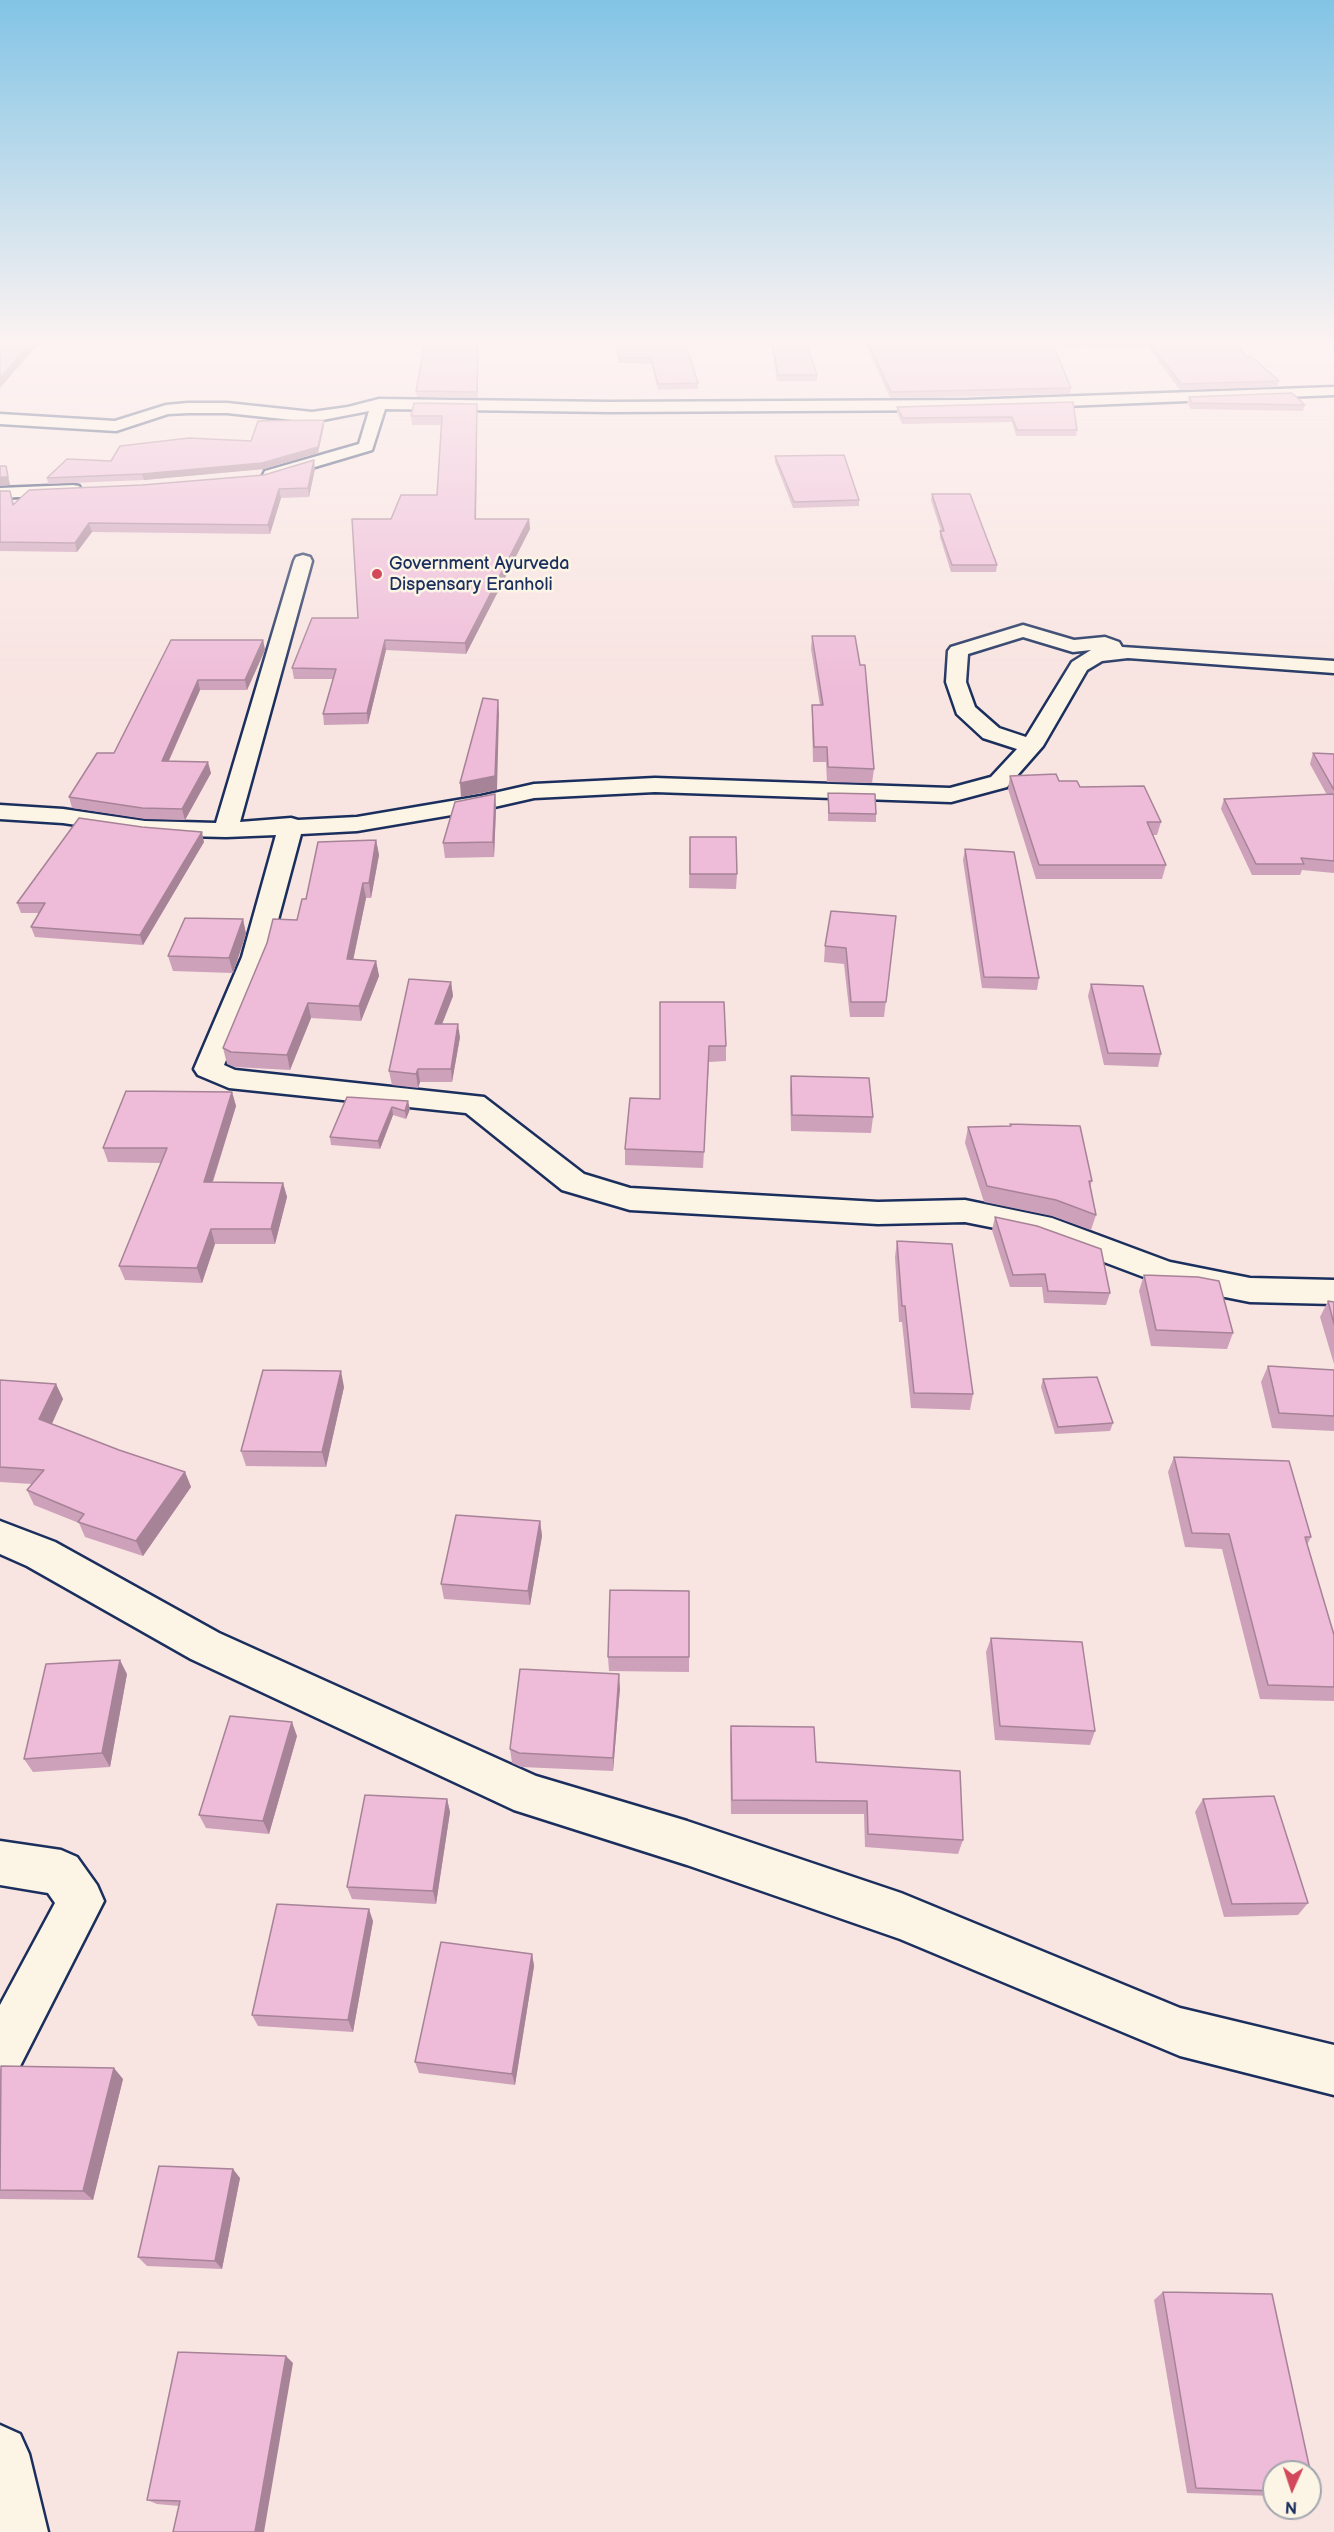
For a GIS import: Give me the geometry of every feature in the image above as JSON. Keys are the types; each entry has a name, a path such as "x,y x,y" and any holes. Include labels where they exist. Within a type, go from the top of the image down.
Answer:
{"street":[{"path":"254,477 320,460"},
{"path":"0,493 84,489"},
{"path":"226,830 303,561"},
{"path":"1032,746 991,733 965,709 956,682 958,651 1023,631 1073,646 1105,643 1128,652"},
{"path":"0,812 63,816 145,828 226,830 291,825 357,824 481,803 534,791 656,785 951,795 999,782 1032,746 1079,666 1097,656 1128,652 1334,667"},
{"path":"291,825 255,957 208,1069 229,1079 474,1104 573,1182 630,1199 878,1213 965,1211 1041,1226 1165,1273 1250,1290 1334,1292"},
{"path":"0,1537 41,1554 205,1646 530,1796 687,1843 902,1916 1180,2032 1334,2070"},
{"path":"0,1863 61,1873 81,1901 0,2055"},
{"path":"0,2454 18,2532"}],"building":[{"path":"66,460 272,460 142,474 47,478"},
{"path":"314,460 308,488 279,489 268,525 89,523 75,543 0,542 0,491 10,491 13,505 29,490 142,485 264,475"},
{"path":"439,460 476,460 475,519 529,519 465,643 385,640 367,713 323,714 336,669 292,668 312,618 358,618 352,519 391,519 401,495 437,495"},
{"path":"777,460 846,460 859,500 794,502"},
{"path":"0,466 6,466 8,477 0,477"},
{"path":"932,494 970,494 997,565 952,565 940,531 944,531"},
{"path":"812,636 855,636 860,665 865,665 874,769 828,767 827,747 814,747 812,705 823,705"},
{"path":"171,640 263,640 245,680 198,680 162,761 208,762 182,809 142,808 69,797 97,753 114,753"},
{"path":"483,698 498,700 495,776 460,783"},
{"path":"1313,753 1334,754 1334,790"},
{"path":"1056,774 1059,781 1077,781 1080,787 1144,786 1161,822 1147,822 1166,865 1039,865 1010,776"},
{"path":"828,793 875,794 876,814 829,813"},
{"path":"495,794 493,842 443,843 455,802"},
{"path":"1334,794 1334,861 1301,858 1304,864 1256,864 1224,799"},
{"path":"79,818 142,827 202,832 140,935 31,927 45,903 17,903"},
{"path":"690,837 736,837 737,874 690,874"},
{"path":"376,840 369,883 363,883 347,959 376,961 359,1006 308,1003 287,1055 231,1052 223,1048 267,943 273,919 297,920 302,899 306,899 318,842"},
{"path":"965,849 1014,852 1039,978 984,977"},
{"path":"831,911 896,916 886,1002 851,1002 846,948 825,946"},
{"path":"185,918 243,919 229,958 168,956"},
{"path":"409,979 451,982 435,1024 458,1024 451,1069 418,1069 416,1074 389,1071"},
{"path":"1091,984 1143,986 1161,1054 1108,1053"},
{"path":"660,1002 724,1002 726,1046 709,1046 704,1152 625,1149 630,1098 660,1099"},
{"path":"791,1076 869,1078 873,1117 792,1115"},
{"path":"126,1091 232,1092 204,1182 283,1183 271,1229 211,1229 197,1268 119,1266 167,1148 103,1148"},
{"path":"347,1097 408,1101 405,1111 392,1107 378,1141 330,1137"},
{"path":"1010,1124 1080,1126 1092,1181 1089,1181 1096,1215 1056,1200 987,1186 968,1127 1011,1126"},
{"path":"995,1217 1037,1226 1101,1249 1110,1293 1048,1291 1045,1274 1013,1275"},
{"path":"897,1241 952,1244 973,1394 914,1393 905,1306 902,1306"},
{"path":"1144,1275 1198,1277 1219,1281 1233,1333 1156,1330"},
{"path":"1328,1301 1334,1302 1334,1324"},
{"path":"1268,1366 1334,1370 1334,1416 1279,1413"},
{"path":"263,1370 341,1371 322,1452 241,1451"},
{"path":"1097,1377 1113,1423 1058,1427 1043,1379"},
{"path":"0,1380 56,1384 39,1419 119,1450 185,1472 136,1541 78,1522 84,1514 27,1490 44,1470 0,1467"},
{"path":"1174,1457 1289,1461 1311,1537 1305,1537 1334,1635 1334,1687 1268,1685 1229,1534 1192,1533"},
{"path":"456,1515 540,1521 528,1591 441,1584"},
{"path":"610,1590 689,1591 689,1657 608,1657"},
{"path":"991,1638 1082,1642 1095,1731 1000,1726"},
{"path":"120,1660 102,1753 24,1759 46,1664"},
{"path":"520,1669 619,1674 613,1758 519,1753 510,1749"},
{"path":"230,1716 292,1722 263,1821 199,1815"},
{"path":"731,1726 814,1727 816,1762 960,1771 963,1840 868,1834 867,1801 732,1800"},
{"path":"365,1795 447,1799 433,1891 347,1887"},
{"path":"1274,1796 1308,1903 1232,1904 1203,1799"},
{"path":"277,1904 369,1909 348,2020 252,2015"},
{"path":"441,1942 532,1954 512,2074 415,2062"},
{"path":"1,2066 114,2068 83,2191 0,2190"},
{"path":"159,2166 233,2169 215,2261 138,2257"},
{"path":"1163,2292 1272,2294 1308,2460 1262,2460 1262,2491 1196,2488"},
{"path":"178,2352 286,2356 255,2532 173,2532 180,2501 147,2500"}],"place":[{"name":"Government Ayurveda Dispensary Eranholi","path":"377,574"}]}
